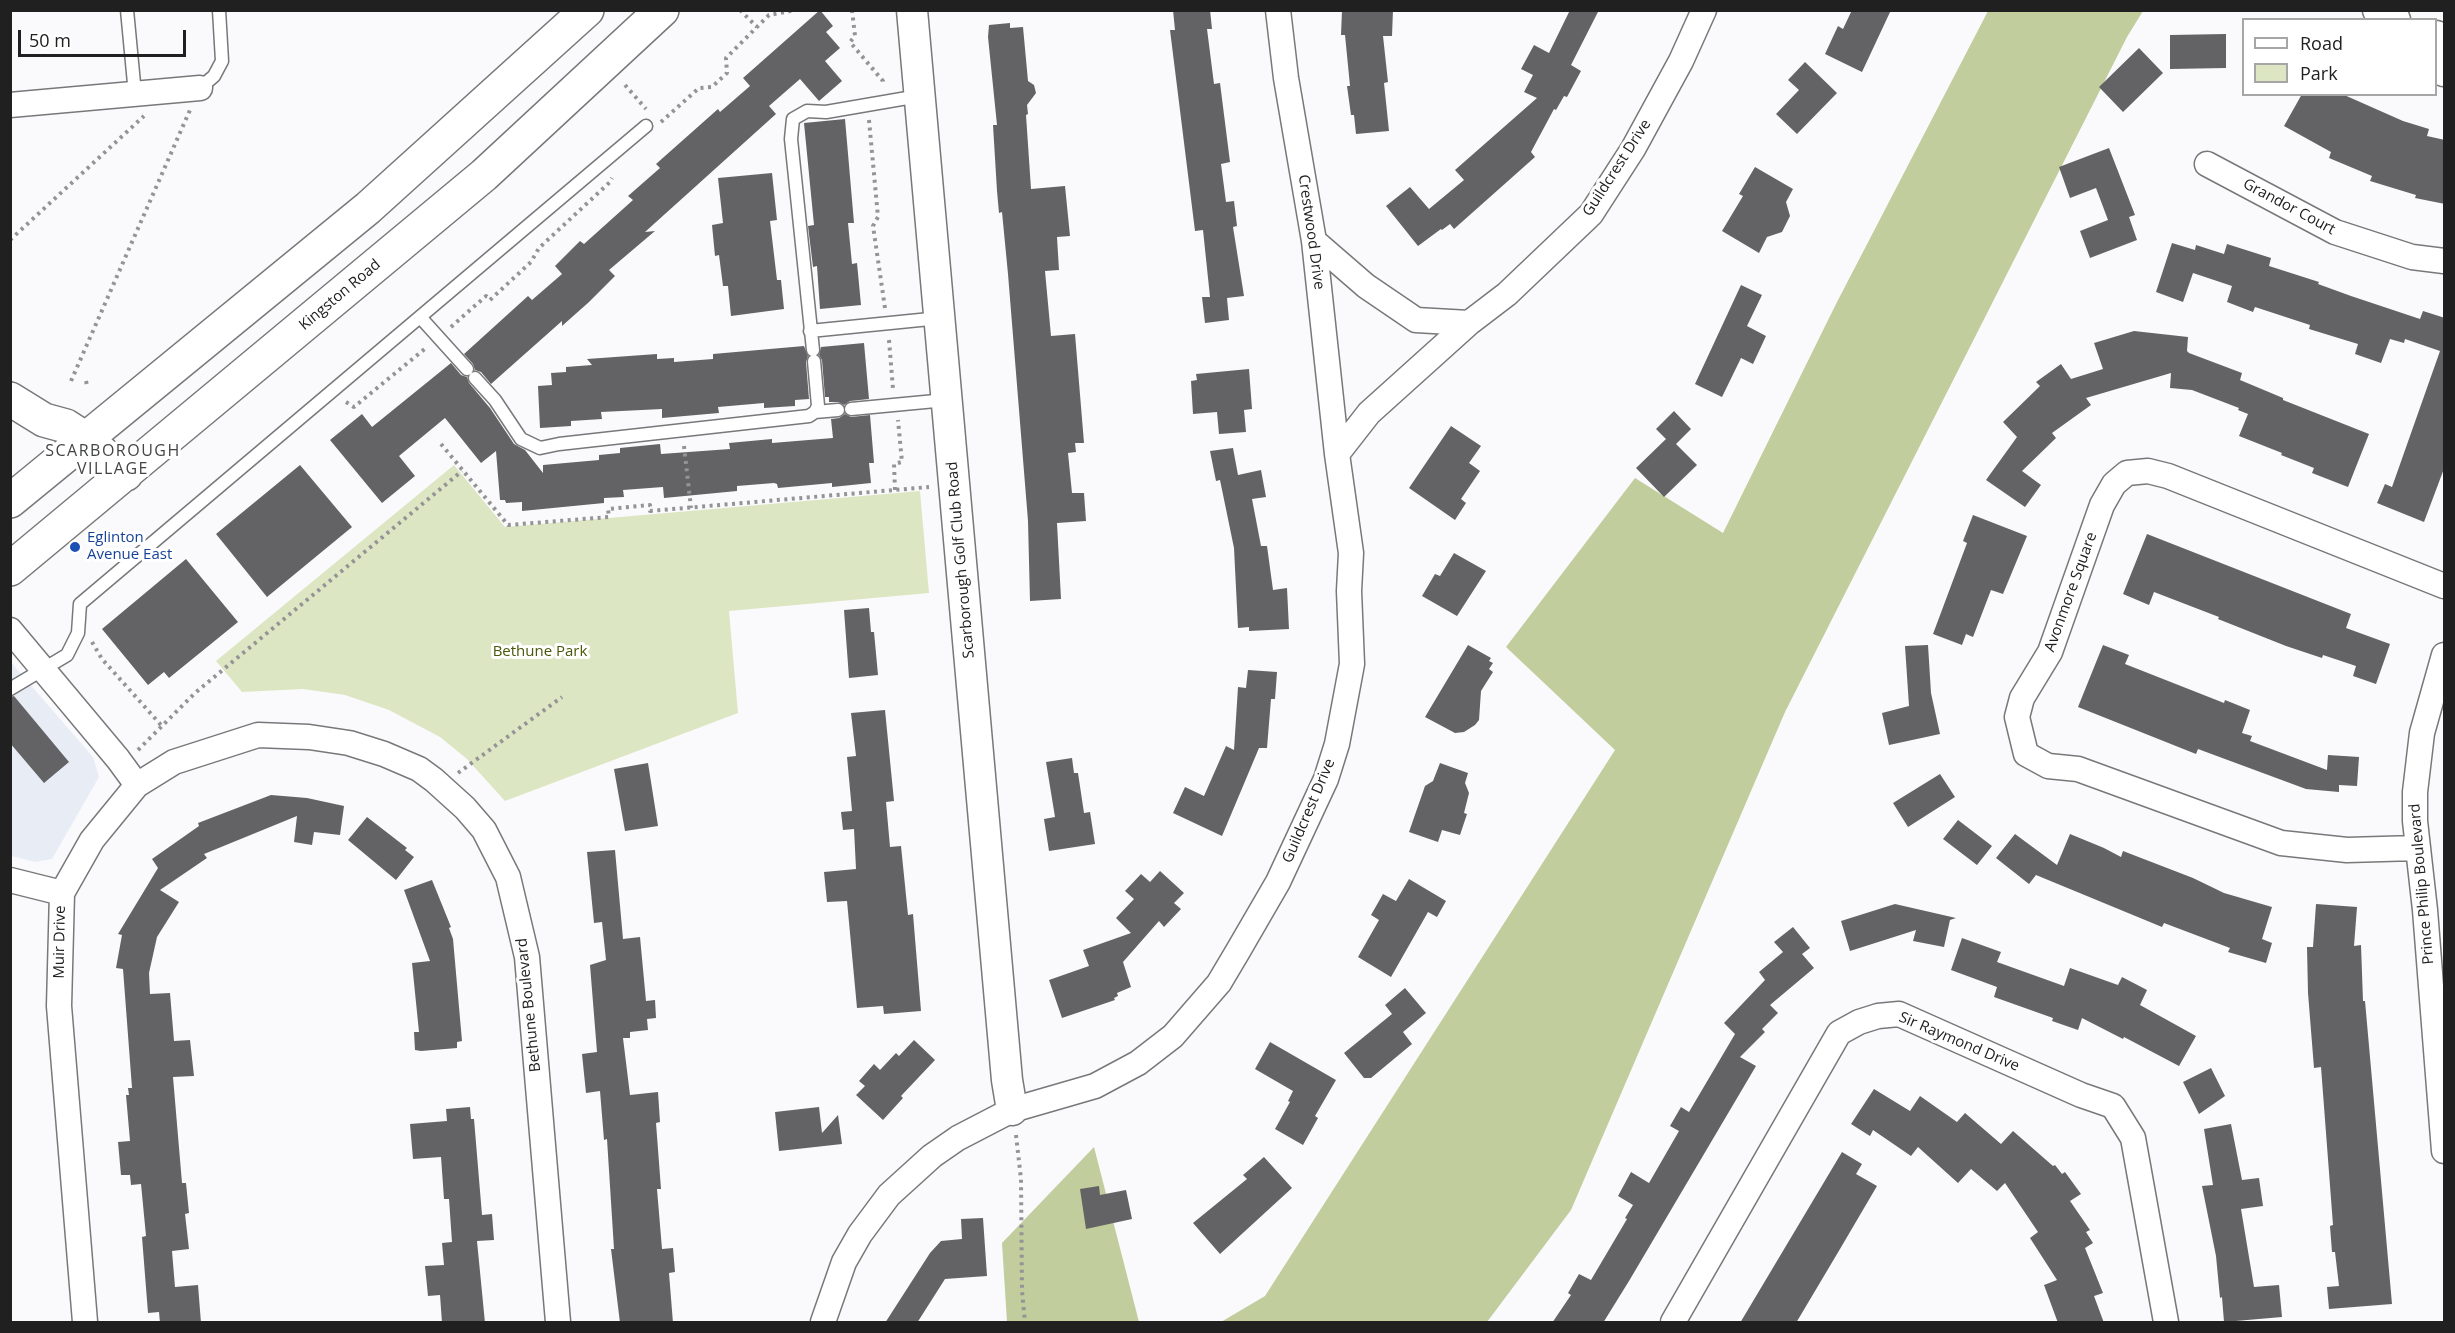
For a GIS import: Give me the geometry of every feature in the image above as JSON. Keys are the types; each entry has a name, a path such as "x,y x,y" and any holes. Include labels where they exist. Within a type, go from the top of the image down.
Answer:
{"main road":[{"path":"10,501 76,433 368,208 587,10"},
{"name":"Kingston Road","path":"10,569 484,175 662,10"},
{"path":"10,374 56,410 76,433 126,474"},
{"path":"10,399 44,420 76,433"}],"street":[{"name":"Scarborough Golf Club Road","path":"912,10 1007,1080 1012,1110"},
{"name":"Crestwood Drive","path":"1278,10 1286,78 1314,241 1337,454"},
{"name":"Guildcrest Drive","path":"823,1323 844,1262 860,1234 889,1194 932,1156 958,1138 1012,1110 1095,1086 1138,1062 1173,1036 1219,982 1278,882 1326,779 1347,701 1352,664 1349,591 1351,553 1337,454 1369,413 1468,323 1507,294 1591,214 1639,139 1681,61 1704,10"},
{"path":"2378,10 2392,18"},
{"path":"10,105 140,104 200,88"},
{"name":"Grandor Court","path":"2206,164 2336,232 2412,257 2445,261"},
{"path":"1314,241 1366,286 1416,320 1468,323"},
{"name":"Avonmore Square","path":"2416,848 2347,850 2281,843 2078,769 2048,766 2026,754 2017,717 2022,698 2050,652 2102,506 2114,484 2127,473 2148,471 2168,476 2445,586"},
{"path":"10,630 137,785"},
{"name":"Prince Philip Boulevard","path":"2445,655 2422,733 2415,792 2416,848 2425,910 2440,1057 2445,1151"},
{"name":"Bethune Boulevard","path":"137,785 174,762 258,735 309,737 349,743 419,769 465,808 484,830 508,877 527,957 558,1323"},
{"name":"Muir Drive","path":"85,1323 59,1006 62,893 92,840 137,785"},
{"path":"10,880 62,893"},
{"name":"Sir Raymond Drive","path":"1673,1323 1839,1034 1869,1019 1899,1014 2081,1095 2113,1106 2133,1138 2166,1323"}],"lane":[{"path":"128,10 140,104"},
{"path":"200,88 214,76 222,62 219,10"},
{"path":"815,412 818,404 791,139 793,119 807,111 826,112 921,95"},
{"path":"10,689 44,671 67,655 80,625 80,604 652,125"},
{"path":"421,318 495,400 520,439 540,448 808,416 815,412 947,400"},
{"path":"810,331 940,318"}],"path":[{"path":"740,10 757,27"},
{"path":"652,125 699,88 712,87 727,73 726,58 770,15 796,10"},
{"path":"852,10 855,36 850,42 883,81 883,102"},
{"path":"625,85 635,96"},
{"path":"71,381 200,88"},
{"path":"10,240 140,104"},
{"path":"868,104 878,217 873,226 888,323"},
{"path":"341,403 346,402 354,407 439,337"},
{"path":"682,430 691,508"},
{"path":"441,444 508,525 609,517 608,509 650,505 650,511 955,485"},
{"path":"138,750 195,693 462,471"},
{"path":"91,634 92,643 102,659 161,725"},
{"path":"440,786 561,697"},
{"path":"1012,1110 1021,1179 1022,1292 1026,1323"}],"shaded area":[{"path":"10,661 93,757 99,777 52,859 35,862 11,856"}],"green space":[{"path":"1988,11 2143,11 2127,37 1785,712 1571,1210 1487,1322 1221,1322 1265,1296 1615,750 1506,647 1635,478 1723,533 1836,304"},
{"name":"Bethune Park","path":"454,465 505,527 920,491 929,593 729,611 738,713 505,801 467,759 440,737 389,710 345,695 303,689 242,692 216,661"},
{"path":"1094,1147 1139,1322 1007,1322 1002,1243"}],"building":[{"path":"820,10 833,26 826,32 840,48 825,61 842,81 819,101 800,79 769,106 776,114 645,232 655,231 609,270 615,276 589,302 562,326 562,321 491,384 481,372 475,370 464,354 528,296 532,300 562,274 555,266 580,241 584,244 633,200 628,196 660,168 656,164 718,109 720,112 750,86 743,78"},
{"path":"1173,10 1210,10 1212,29 1207,29 1214,84 1220,83 1230,162 1221,164 1226,202 1234,201 1237,226 1233,227 1244,296 1227,298 1229,320 1205,323 1202,297 1210,297 1203,230 1195,231 1170,30 1175,30"},
{"path":"1342,10 1393,10 1392,36 1383,36 1388,82 1384,83 1389,131 1356,134 1347,86 1350,86 1345,35 1341,35"},
{"path":"1570,10 1599,10 1571,65 1581,71 1567,97 1564,96 1556,110 1554,109 1531,152 1535,157 1454,229 1450,224 1418,246 1386,206 1410,187 1429,209 1464,180 1455,170 1537,98 1524,92 1533,75 1521,69 1534,45 1549,53"},
{"path":"1852,10 1891,10 1862,72 1825,54 1838,26 1843,29"},
{"path":"1010,23 1010,28 1023,27 1028,81 1034,85 1036,93 1027,105 1028,114 1026,115 1031,189 1065,186 1070,236 1057,237 1059,270 1045,271 1051,336 1075,334 1084,443 1075,443 1076,452 1068,453 1072,493 1084,493 1086,521 1057,523 1061,599 1030,601 1028,521 1008,274 1002,212 999,213 997,191 993,125 997,125 988,37 989,25"},
{"path":"2226,34 2226,68 2170,69 2170,35"},
{"path":"2139,48 2163,73 2123,112 2099,87"},
{"path":"1805,62 1837,93 1797,134 1776,114 1799,90 1788,80"},
{"path":"2301,96 2347,96 2403,121 2429,129 2427,136 2445,140 2445,204 2415,198 2416,195 2370,181 2372,176 2329,158 2331,152 2284,126"},
{"path":"845,119 854,223 848,223 852,264 857,263 861,305 820,309 817,266 813,267 808,226 814,225 804,123"},
{"path":"2109,148 2135,215 2129,217 2137,240 2090,258 2080,231 2108,220 2096,188 2070,198 2059,167"},
{"path":"1755,167 1793,189 1786,202 1790,216 1782,232 1767,237 1759,253 1722,231 1743,196 1739,194"},
{"path":"772,173 777,220 770,221 777,280 781,280 784,309 731,316 728,286 723,286 719,255 715,256 712,225 723,223 718,178"},
{"path":"2172,243 2195,250 2196,245 2224,254 2227,244 2271,258 2269,266 2319,282 2318,284 2351,296 2420,319 2423,311 2445,318 2445,466 2424,522 2377,503 2385,484 2392,487 2440,351 2405,339 2404,343 2390,339 2381,363 2355,354 2358,344 2309,329 2310,325 2255,307 2253,312 2227,302 2232,286 2193,273 2183,302 2156,292"},
{"path":"1741,285 1762,295 1747,326 1766,336 1753,364 1741,358 1722,397 1695,384"},
{"path":"2134,331 2188,337 2187,351 2189,353 2242,373 2240,380 2283,398 2283,400 2369,434 2348,487 2312,473 2314,468 2281,455 2282,453 2239,436 2248,414 2238,410 2239,408 2192,390 2170,388 2171,373 2086,398 2091,405 2052,433 2056,438 2022,471 2041,485 2025,507 1986,480 2017,437 2003,422 2040,386 2036,382 2061,364 2071,379 2103,369 2094,343"},
{"path":"864,343 869,399 850,401 844,405 829,402 829,397 825,397 822,360 819,355 821,347"},
{"path":"804,346 808,356 806,362 809,399 795,400 795,406 764,408 764,403 718,407 719,413 662,418 662,409 601,412 602,419 571,421 571,426 540,428 538,386 552,385 551,373 566,372 566,367 592,365 587,359 657,354 657,359 674,358 674,362 713,359 713,354"},
{"path":"451,363 461,375 467,377 469,383 490,408 514,444 525,450 543,473 543,465 599,460 599,455 620,453 620,448 660,444 661,454 730,449 729,443 772,439 772,443 833,438 831,419 845,414 851,417 870,415 874,463 869,463 871,483 832,487 832,483 778,488 774,483 737,486 737,491 664,498 663,487 623,490 624,497 604,498 604,503 522,511 522,502 506,503 505,500 500,500 496,451 481,463 445,418 399,456 415,476 382,503 330,440 362,414 372,427"},
{"path":"1249,369 1252,409 1244,410 1246,432 1219,434 1217,412 1193,414 1191,381 1197,380 1196,374"},
{"path":"1674,411 1691,429 1676,444 1697,465 1664,497 1636,468 1666,439 1656,429"},
{"path":"1451,426 1481,446 1469,463 1480,471 1461,499 1466,503 1455,520 1409,488"},
{"path":"1233,448 1238,475 1261,470 1266,497 1252,499 1261,546 1267,546 1273,590 1287,588 1289,629 1249,631 1249,627 1238,628 1234,548 1220,480 1216,481 1210,451"},
{"path":"300,465 352,527 267,597 216,534"},
{"path":"1973,515 2027,536 2003,594 1991,590 1973,637 1966,634 1962,645 1933,634 1967,543 1963,541"},
{"path":"2147,534 2351,614 2346,628 2390,644 2376,684 2353,676 2356,666 2286,646 2154,592 2149,605 2123,594"},
{"path":"1454,553 1486,571 1457,616 1422,596 1435,574 1440,576"},
{"path":"186,559 238,622 169,678 164,672 148,685 102,629"},
{"path":"869,608 878,675 849,678 844,610"},
{"path":"1468,645 1491,658 1489,661 1493,663 1489,669 1493,672 1481,691 1479,720 1464,732 1455,733 1425,717"},
{"path":"1928,645 1931,693 1940,734 1889,745 1882,713 1909,706 1905,646"},
{"path":"2103,645 2129,655 2125,664 2224,703 2225,700 2250,710 2242,733 2252,736 2250,741 2327,770 2328,755 2359,757 2357,786 2339,785 2339,792 2306,789 2198,749 2196,754 2078,707"},
{"path":"1248,670 1277,672 1275,699 1271,699 1267,748 1259,748 1222,836 1173,813 1185,787 1204,796 1226,746 1234,750 1238,687 1246,688"},
{"path":"14,696 69,762 44,783 10,743 10,697"},
{"path":"885,710 894,801 886,802 890,847 901,846 908,915 913,914 921,1011 884,1014 883,1006 857,1008 847,901 827,902 824,872 856,869 854,829 843,830 841,812 852,811 847,757 856,756 851,713"},
{"path":"1072,758 1074,773 1078,773 1084,813 1090,812 1095,844 1049,851 1044,819 1055,817 1046,762"},
{"path":"648,763 658,826 625,831 614,769"},
{"path":"1440,763 1468,773 1465,783 1469,793 1464,813 1467,814 1460,835 1442,830 1438,842 1409,832 1425,786 1433,781"},
{"path":"1940,774 1955,797 1908,827 1893,803"},
{"path":"271,795 307,798 344,806 340,835 314,832 312,845 294,842 297,816 204,854 207,858 160,890 179,902 157,937 149,973 150,994 170,993 174,1041 190,1040 194,1076 173,1077 182,1183 186,1183 189,1213 185,1214 189,1249 172,1251 175,1287 198,1285 201,1323 160,1323 159,1312 148,1313 142,1237 146,1236 141,1184 131,1185 130,1175 121,1175 118,1142 130,1141 126,1095 129,1095 128,1088 132,1088 123,969 116,968 122,935 118,934 158,868 152,859 199,826 198,823"},
{"path":"367,817 407,848 405,850 414,857 396,880 348,840"},
{"path":"1958,820 1992,846 1977,865 1943,839"},
{"path":"2015,834 2057,865 2070,834 2121,857 2123,851 2193,878 2224,893 2272,907 2262,939 2272,943 2266,963 2228,952 2230,948 2164,923 2162,927 2036,875 2029,884 1996,858"},
{"path":"615,850 623,939 640,937 646,1001 655,1000 656,1018 647,1019 648,1030 630,1032 630,1038 623,1038 630,1095 658,1092 660,1122 656,1123 661,1189 657,1189 662,1249 673,1248 675,1272 669,1273 673,1323 620,1323 611,1249 614,1249 607,1139 604,1140 600,1091 586,1093 582,1054 597,1052 590,965 606,960 602,922 594,923 587,852"},
{"path":"1160,871 1184,893 1174,903 1181,909 1164,927 1159,921 1123,962 1131,987 1117,993 1115,1000 1062,1018 1049,980 1089,966 1083,950 1131,933 1116,918 1134,899 1125,891 1141,874 1150,882"},
{"path":"1409,879 1446,901 1437,917 1428,912 1391,977 1358,957 1379,920 1371,915 1383,894 1396,901"},
{"path":"432,880 451,927 449,928 453,939 462,1041 457,1042 457,1048 421,1051 415,1050 414,1032 419,1032 412,963 430,961 404,890"},
{"path":"1895,904 1956,918 1950,920 1944,947 1913,941 1916,930 1850,951 1841,921"},
{"path":"2316,904 2357,907 2354,946 2361,945 2363,1001 2365,1001 2392,1304 2329,1309 2327,1287 2339,1286 2335,1252 2332,1252 2330,1226 2333,1225 2321,1067 2314,1068 2308,993 2307,947 2313,947"},
{"path":"1793,927 1810,948 1802,954 1814,968 1770,1005 1778,1013 1762,1029 1765,1032 1740,1057 1756,1066 1629,1281 1603,1323 1552,1323 1571,1295 1568,1293 1579,1274 1591,1280 1627,1219 1625,1218 1633,1205 1618,1196 1631,1172 1649,1183 1679,1131 1670,1126 1681,1107 1689,1112 1735,1034 1724,1023 1765,980 1759,972 1783,952 1774,942"},
{"path":"1962,938 2001,952 1997,962 2064,986 2070,968 2118,985 2122,977 2147,990 2140,1005 2196,1036 2179,1066 2082,1018 2078,1030 2052,1021 2053,1018 1994,997 1997,987 1951,970"},
{"path":"1405,988 1426,1013 1403,1032 1412,1044 1371,1078 1364,1078 1344,1053 1392,1014 1385,1005"},
{"path":"914,1040 935,1060 901,1096 903,1098 883,1120 856,1095 865,1086 859,1081 874,1064 880,1070 896,1053 899,1056"},
{"path":"1270,1042 1336,1080 1315,1116 1318,1118 1303,1145 1275,1129 1290,1102 1288,1101 1293,1091 1255,1069"},
{"path":"2211,1068 2225,1096 2199,1114 2183,1082"},
{"path":"1874,1089 1910,1111 1920,1096 1957,1122 1965,1113 2001,1144 2013,1131 2053,1166 2055,1165 2062,1174 2065,1172 2081,1194 2070,1201 2090,1230 2086,1232 2093,1243 2085,1248 2103,1293 2094,1296 2104,1323 2058,1323 2044,1285 2057,1280 2030,1238 2038,1232 2005,1183 1997,1191 1971,1169 1958,1183 1918,1147 1911,1156 1873,1130 1870,1136 1851,1124"},
{"path":"470,1107 471,1119 474,1119 482,1215 492,1214 494,1240 477,1241 485,1323 442,1323 440,1295 428,1296 425,1266 444,1265 442,1243 452,1242 449,1199 444,1199 441,1157 413,1159 410,1124 447,1121 446,1109"},
{"path":"819,1107 822,1133 838,1115 842,1144 779,1151 775,1112"},
{"path":"2231,1124 2242,1180 2259,1178 2263,1206 2241,1209 2254,1287 2279,1285 2282,1317 2224,1322 2216,1256 2202,1186 2213,1185 2204,1129"},
{"path":"1842,1152 1862,1164 1856,1174 1877,1186 1796,1323 1740,1323"},
{"path":"1264,1157 1292,1188 1220,1254 1193,1223 1247,1179 1243,1175"},
{"path":"1099,1186 1100,1195 1126,1190 1132,1219 1086,1229 1080,1189"},
{"path":"983,1218 987,1276 945,1279 917,1323 885,1323 930,1253 941,1241 962,1239 961,1219"}],"place":[{"name":"Eglinton Avenue East","path":"75,547"}],"district":[{"name":"SCARBOROUGH VILLAGE","path":"113,460"}]}
